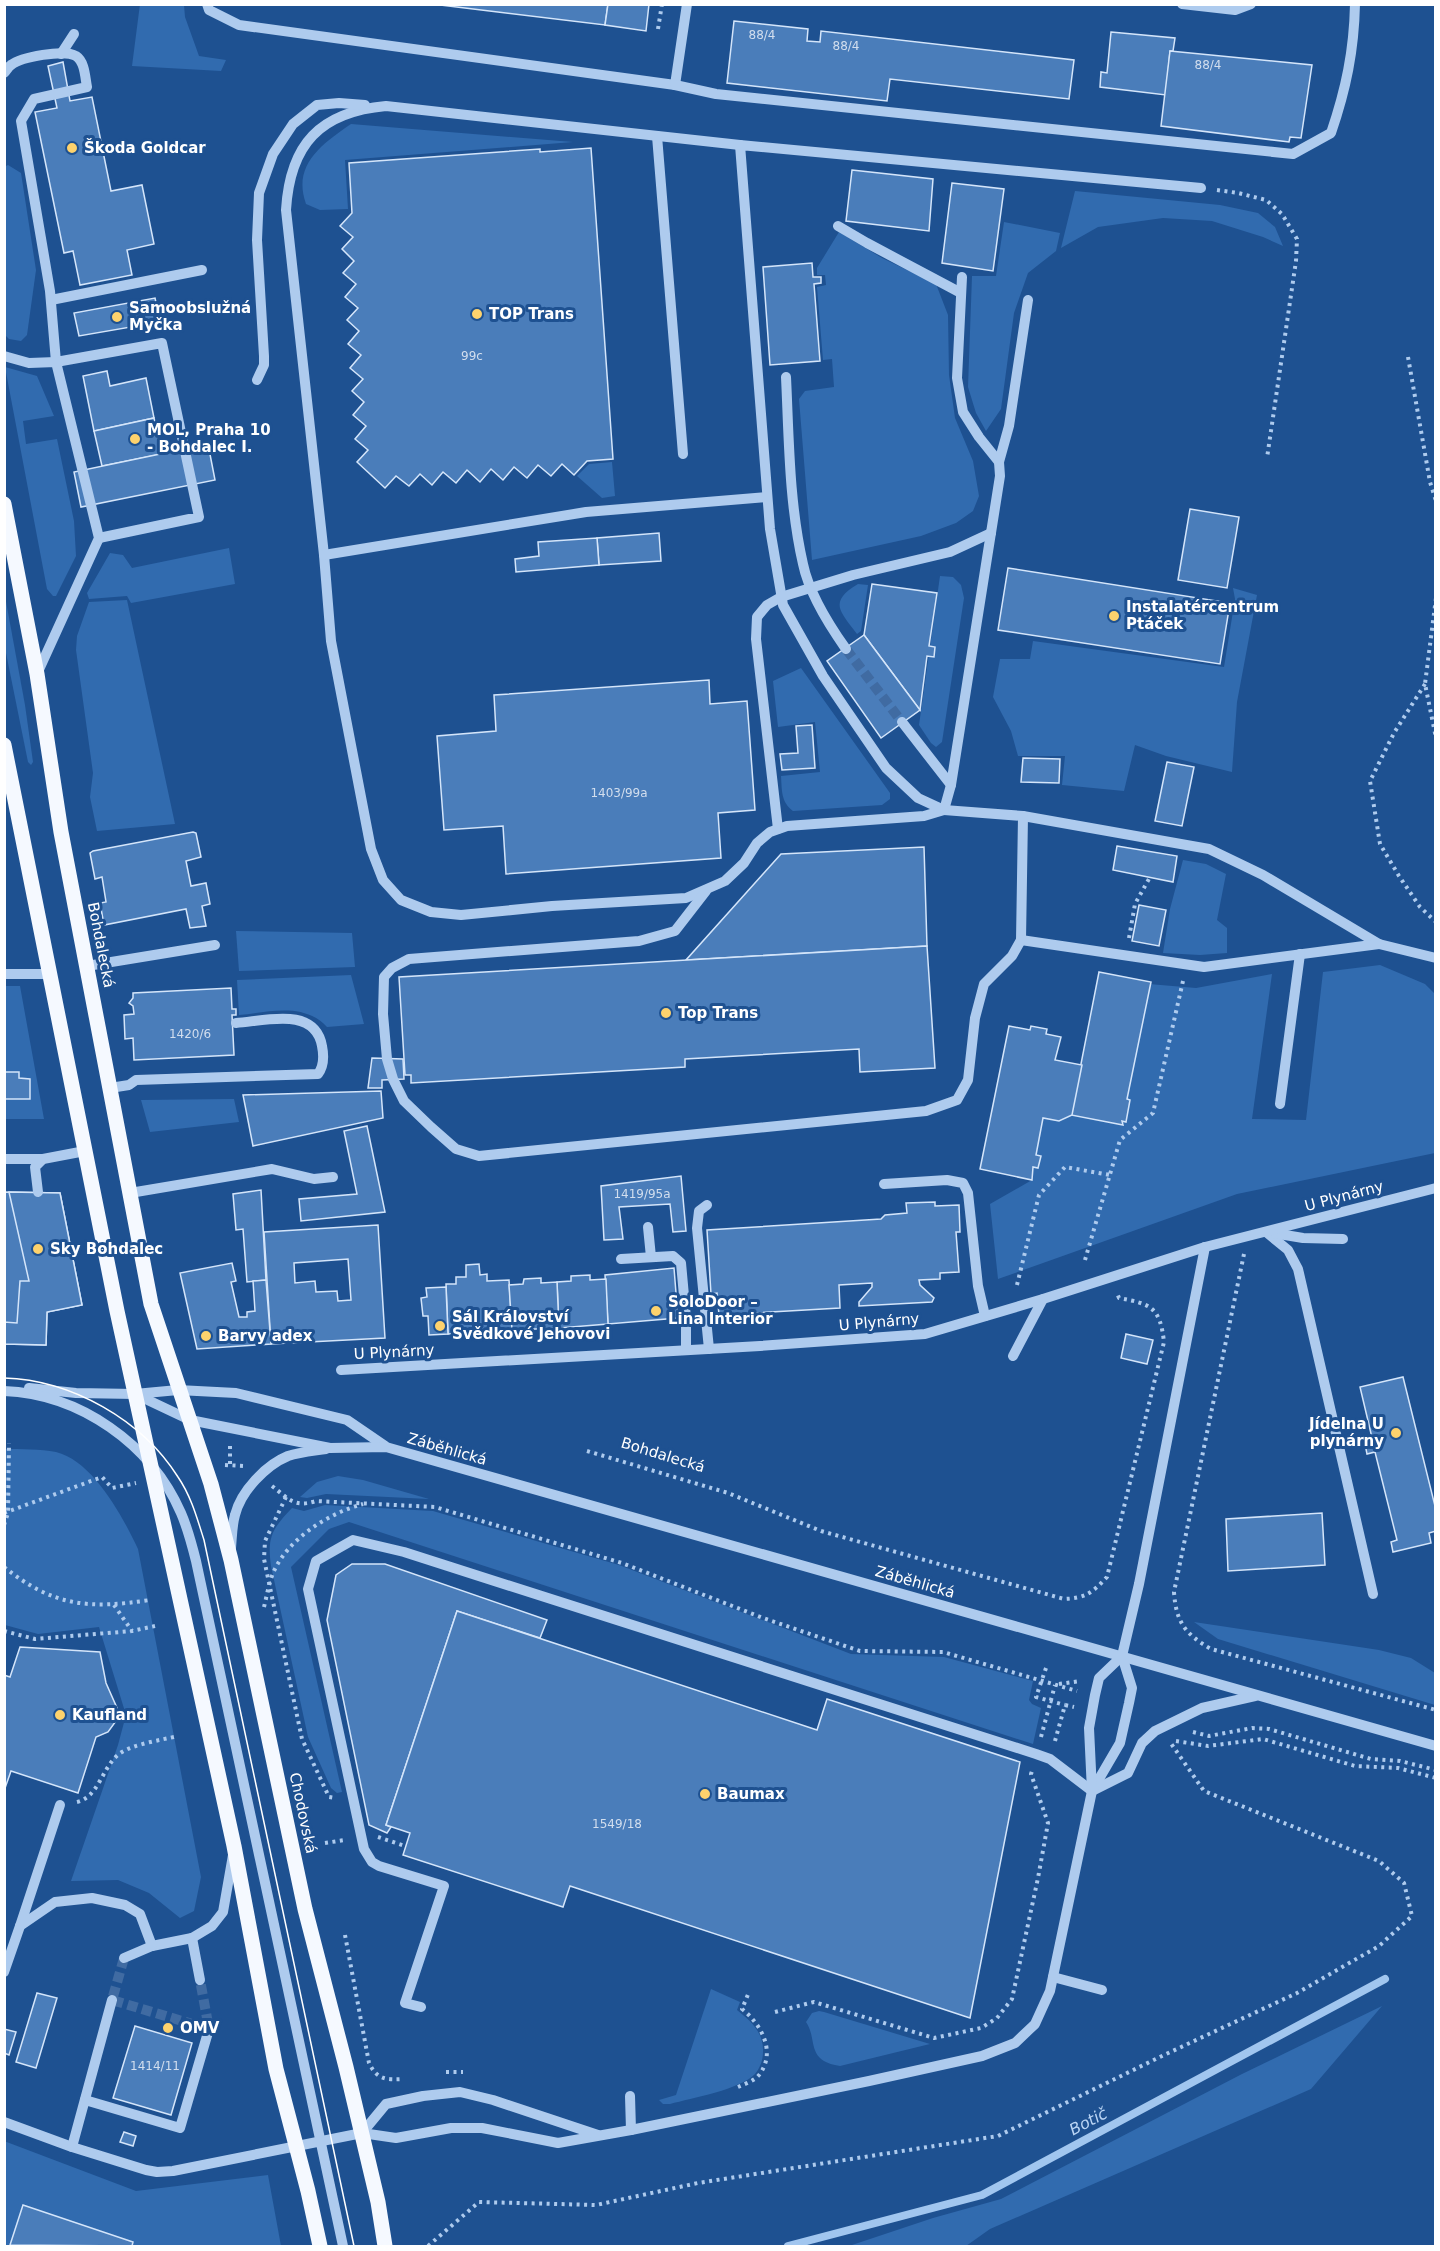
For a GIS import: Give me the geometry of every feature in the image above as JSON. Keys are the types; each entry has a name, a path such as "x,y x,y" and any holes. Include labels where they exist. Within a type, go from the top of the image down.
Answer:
{"main road":[{"name":"Bohdalecká","path":"4,504 37,674 61,831 151,1304 178,1390"},
{"path":"4,745 135,1394 234,1846 276,2069 320,2247"},
{"name":"Chodovská","path":"178,1390 214,1492 231,1560 305,1909 362,2133 385,2247"}],"street":[{"path":"207,4 209,10 239,25 675,85 716,94 1293,154 1331,133 1344,95 1354,43 1355,4"},
{"path":"675,85 687,4"},
{"path":"1182,4 1235,10 1251,4"},
{"path":"61,54 74,34"},
{"path":"4,73 12,64 34,56 74,55 82,62 87,87 34,99 21,121 51,300 56,363 99,538 37,674"},
{"path":"257,380 264,365 257,240 259,193 273,154 293,124 317,105 339,103 383,106 740,145 1202,188"},
{"path":"383,106 354,110 329,121 308,141 293,169 286,210 324,555 331,641 371,849 383,880 401,900 430,912 461,915 552,906 686,898 725,881 744,863 757,843 770,832 787,826 924,816 944,810"},
{"path":"657,136 683,454"},
{"path":"740,145 767,497 781,597 783,605 823,676 886,768 918,798 944,810 1023,816 1209,849 1263,875 1379,944 1436,958"},
{"path":"838,226 961,293"},
{"path":"51,300 202,270"},
{"path":"962,277 957,378 963,412 999,462"},
{"path":"944,810 951,785 998,496 999,462 1009,426 1028,300"},
{"path":"4,356 29,363 56,363 162,343 200,517 99,538"},
{"path":"786,377 793,492 803,565 827,623 846,648"},
{"path":"324,555 586,512 767,497"},
{"path":"778,830 756,639 757,617 767,605 781,597 812,586 951,552 991,533"},
{"path":"902,722 951,785"},
{"path":"706,891 675,931 639,941 409,959 392,968 384,978 383,1014 386,1048 393,1079 404,1101 456,1149 479,1156 926,1111 957,1100 968,1080 975,1018 984,984 1012,956 1021,940 1023,816"},
{"path":"1021,940 1204,967 1379,944"},
{"path":"87,966 215,945"},
{"path":"1280,1104 1300,954"},
{"path":"4,974 50,974"},
{"path":"110,1088 129,1085 136,1080 318,1074 323,1067 322,1046 317,1031 305,1021 291,1019 236,1023"},
{"path":"4,1159 43,1159 86,1152"},
{"path":"38,1192 35,1167 43,1159"},
{"path":"130,1193 272,1169 314,1179 333,1177"},
{"path":"884,1184 947,1180 963,1183 968,1193 978,1286 986,1316"},
{"name":"U Plynárny","path":"341,1370 925,1334 1205,1247 1436,1188"},
{"path":"707,1204 699,1211 697,1228 709,1349"},
{"path":"648,1227 651,1257"},
{"path":"1266,1232 1303,1238 1343,1239"},
{"path":"1266,1232 1288,1250 1298,1269 1373,1594"},
{"path":"1092,1791 1120,1743 1129,1703 1132,1688 1122,1656 1139,1584 1205,1247"},
{"path":"621,1259 674,1256 681,1263 686,1318 686,1350"},
{"path":"1013,1356 1043,1299"},
{"path":"4,1386 76,1393 135,1394"},
{"name":"Záběhlická","path":"135,1394 178,1390 236,1393 347,1420 386,1447"},
{"path":"4,1391 36,1395 82,1410 119,1434 162,1478 181,1512 196,1562 344,2247"},
{"name":"Záběhlická","path":"135,1394 190,1420 330,1448 386,1447 1436,1746"},
{"path":"231,1560 235,1514 253,1484 270,1467 287,1457 330,1448"},
{"path":"421,2007 405,2003 444,1886 379,1866 372,1862 364,1849 308,1589 316,1560 353,1540 404,1552 1036,1754 1050,1759 1092,1791"},
{"path":"4,2122 72,2147 157,2172 172,2171 362,2133 396,2138 451,2128 482,2128 558,2143 869,2082 982,2056 1015,2043 1035,2024 1050,1991 1092,1791 1089,1728 1097,1686 1099,1678 1122,1656"},
{"path":"1092,1791 1128,1773 1142,1743 1165,1726 1202,1708 1258,1695"},
{"path":"4,1972 60,1805"},
{"path":"124,1958 152,1946 192,1938 212,1926 223,1912 234,1846"},
{"path":"20,1926 55,1902 92,1898 125,1905 140,1914 152,1946"},
{"path":"192,1938 200,1980"},
{"path":"1053,1977 1102,1990"},
{"path":"72,2147 112,2000"},
{"path":"85,2100 180,2128 209,2030"},
{"path":"362,2133 386,2104 423,2096 459,2092 493,2100 601,2136"},
{"path":"630,2096 631,2130"}],"path":[{"path":"658,29 662,4"},
{"path":"1202,188 1239,193 1266,200 1282,214 1297,239 1296,261 1267,458"},
{"path":"1408,357 1430,482 1436,501"},
{"path":"1436,598 1425,684 1436,738"},
{"path":"1425,684 1394,733 1370,781 1380,844 1419,907 1436,922"},
{"path":"1126,956 1135,904 1150,877"},
{"path":"1085,1260 1120,1140 1153,1113 1186,966"},
{"path":"1017,1285 1039,1195 1065,1167 1110,1175"},
{"path":"1249,1237 1174,1592 1175,1607 1182,1626 1196,1640 1211,1648 1436,1710"},
{"name":"Bohdalecká","path":"587,1451 728,1493 821,1531 1064,1599 1082,1598 1095,1590 1107,1577 1164,1342 1162,1321 1146,1303 1119,1298 1112,1277"},
{"path":"4,1525 9,1443"},
{"path":"229,1449 236,1449"},
{"path":"222,1465 244,1465 251,1470"},
{"path":"6,1513 102,1478 112,1488 128,1485"},
{"path":"272,1486 296,1504 303,1505 316,1501 435,1507 622,1563 763,1618 860,1651 943,1652 1043,1680 1055,1685 1039,1743"},
{"path":"286,1497 265,1540 264,1559 302,1739 329,1797 340,1800 353,1798"},
{"path":"4,1567 23,1582 50,1596 75,1603 114,1605 150,1600"},
{"path":"114,1605 132,1631"},
{"path":"4,1631 35,1639 132,1631 155,1626"},
{"path":"1046,1668 1036,1697 1079,1708"},
{"path":"1055,1741 1065,1705"},
{"path":"1196,1734 1209,1736 1252,1728 1269,1729 1371,1759 1400,1761 1436,1770"},
{"path":"84,1800 93,1793 105,1769 120,1753 178,1736"},
{"path":"1168,1740 1208,1746 1263,1739 1355,1766 1398,1768 1436,1778"},
{"path":"775,2012 814,2002 934,2038 981,2028 997,2018 1012,1999 1048,1823 1031,1774 1033,1766"},
{"path":"372,1835 405,1846"},
{"path":"325,1843 351,1839"},
{"path":"345,1935 369,2063 373,2072 385,2080 406,2079"}],"shaded area":[{"path":"140,4 184,5 185,17 199,56 226,60 221,71 132,66"},
{"path":"351,124 573,142 345,160 348,209 320,210 306,204 303,178 306,167 320,148"},
{"path":"8,165 21,173 36,270 27,335 21,341 9,339 5,335 4,167"},
{"path":"1075,191 1220,205 1258,213 1275,227 1283,246 1263,237 1212,221 1163,218 1098,227 1061,248"},
{"path":"1004,222 1060,233 1056,251 1028,273 1014,313 1001,409 986,431 976,413 968,387 972,276 996,276"},
{"path":"839,232 882,258 936,284 948,315 949,375 955,418 973,461 979,496 973,511 956,523 921,536 812,560 799,399 805,391 834,387 832,359 823,360 817,287 826,285 825,275 817,275 817,268"},
{"path":"5,367 37,376 54,416 23,421 26,444 57,439 74,521 76,556 56,596 53,596 47,589"},
{"path":"612,462 615,496 602,498 577,476 589,464"},
{"path":"229,548 235,584 131,603 127,596 89,599 87,593 110,553 123,555 132,568"},
{"path":"940,576 953,577 961,585 964,598 942,742 936,747 919,725"},
{"path":"858,584 868,585 861,631 857,634 842,613 840,602 849,590"},
{"path":"1233,588 1257,595 1237,702 1232,772 1166,756 1135,745 1124,791 1062,785 1065,756 1018,756 1011,731 993,697 1000,659 1030,659 1033,641 1224,667 1235,599"},
{"path":"5,596 25,705 33,762 31,765 28,762 5,648"},
{"path":"127,600 175,824 97,831 90,797 93,773 76,650 77,636 89,602"},
{"path":"801,668 890,793 890,799 882,805 793,811 786,804 781,776 820,772 815,722 778,727 773,681"},
{"path":"1183,860 1206,864 1226,874 1217,920 1227,928 1227,953 1200,955 1163,953 1170,909"},
{"path":"236,931 352,933 355,967 239,971"},
{"path":"1380,965 1425,984 1435,994 1435,1153 1237,1194 998,1279 990,1204 1032,1180 1033,1167 1038,1168 1041,1156 1036,1155 1043,1118 1059,1121 1072,1115 1122,1125 1122,1121 1126,1122 1130,1100 1127,1099 1149,984 1196,988 1272,974 1252,1119 1306,1120 1323,972"},
{"path":"351,975 364,1024 327,1027 308,1014 286,1010 239,1015 237,980"},
{"path":"5,986 20,986 44,1119 5,1119 5,1099 30,1099 30,1079 19,1078 19,1072 5,1072"},
{"path":"234,1099 239,1122 150,1132 141,1100"},
{"path":"4,1449 56,1452 70,1457 94,1478 105,1492 138,1549 201,1877 194,1911 180,1918 149,1893 118,1880 71,1881 118,1745 126,1715 99,1627 38,1634 5,1625"},
{"path":"338,1476 363,1480 429,1499 326,1494 300,1497 317,1482"},
{"path":"325,1505 433,1511 619,1565 851,1654 944,1657 1033,1681 1029,1700 1041,1708 1033,1744 349,1522 329,1529 291,1567 342,1792 337,1793 331,1788 308,1737 270,1556 272,1534 292,1508 304,1511"},
{"path":"1194,1622 1379,1650 1411,1658 1435,1673 1435,1705 1218,1639"},
{"path":"711,1989 740,2002 737,2010 752,2023 763,2045 760,2067 748,2080 738,2085 702,2096 663,2104 659,2100 676,2095"},
{"path":"1382,2006 1311,2089 990,2229 966,2246 849,2246 933,2218 1001,2199 1242,2074"},
{"path":"819,2011 930,2044 840,2066 829,2063 817,2054 806,2022 812,2013"},
{"path":"4,2141 136,2191 268,2175 281,2246 132,2246 133,2242 24,2206 10,2245 14,2246 5,2246"}],"building":[{"path":"432,4 608,4 605,25"},
{"path":"608,4 649,4 646,31 605,25"},
{"path":"734,21 808,29 807,41 820,42 821,31 1074,60 1069,99 890,79 887,101 727,83"},
{"path":"1111,32 1175,38 1173,51 1170,51 1166,95 1100,87 1101,72 1107,73"},
{"path":"1170,51 1312,65 1301,138 1290,137 1289,142 1161,126"},
{"name":"Škoda Goldcar","path":"63,62 70,101 92,97 111,191 142,185 154,244 127,250 132,275 80,285 73,251 64,253 35,112 57,108 48,66"},
{"name":"TOP Trans","path":"591,148 613,459 587,461 574,475 562,464 551,476 538,465 527,478 514,467 503,480 491,469 480,482 467,470 456,483 443,472 432,485 420,474 409,486 396,476 385,488 357,462 368,450 355,439 366,426 353,415 364,402 352,391 363,379 350,368 361,355 348,344 359,331 347,320 358,308 345,297 356,284 343,273 354,261 342,249 353,237 340,226 352,213 349,163 540,149 540,152"},
{"path":"852,170 933,179 929,231 846,221"},
{"path":"952,183 1004,189 993,271 942,263"},
{"path":"812,263 813,277 821,277 821,283 814,284 820,361 770,365 763,267"},
{"name":"Samoobslužná Myčka","path":"155,298 160,322 79,336 74,313"},
{"path":"107,371 110,386 146,378 154,418 94,431 83,376"},
{"path":"154,418 162,454 102,466 94,431"},
{"path":"208,444 215,480 81,507 74,472"},
{"path":"1190,509 1239,517 1227,588 1178,580"},
{"path":"659,533 661,561 599,565 597,538"},
{"path":"597,538 599,565 516,572 515,559 539,556 538,542"},
{"name":"Instalatércentrum Ptáček","path":"1008,568 1230,603 1220,664 998,630"},
{"path":"872,584 937,593 929,646 935,647 934,657 927,656 920,710 864,635"},
{"path":"864,635 920,710 881,738 827,661"},
{"path":"709,680 710,704 747,701 755,810 718,813 721,858 506,874 503,826 444,830 437,736 496,731 494,695"},
{"path":"812,725 815,768 782,770 780,754 798,753 796,726"},
{"path":"1023,758 1060,759 1059,783 1021,782"},
{"path":"1167,762 1194,767 1182,826 1155,821"},
{"path":"196,833 201,857 186,861 191,886 206,883 210,904 202,906 206,926 190,928 186,909 104,925 100,903 106,902 102,877 95,879 90,853"},
{"path":"1117,846 1177,856 1173,882 1113,870"},
{"path":"924,847 927,946 686,960 781,854"},
{"path":"1139,905 1166,910 1159,946 1132,941"},
{"name":"Top Trans","path":"927,946 935,1068 860,1072 859,1049 685,1059 685,1067 411,1083 411,1075 405,1075 399,977"},
{"path":"1099,972 1151,982 1127,1099 1130,1100 1126,1122 1122,1121 1123,1125 1071,1115"},
{"path":"231,988 232,1009 236,1009 236,1015 232,1015 234,1055 134,1060 133,1038 125,1039 124,1015 134,1014 133,1006 129,1003 133,998 133,993"},
{"path":"1009,1026 1030,1030 1031,1026 1047,1029 1046,1034 1061,1037 1055,1060 1082,1065 1072,1115 1059,1121 1043,1118 1036,1155 1041,1156 1038,1168 1033,1167 1032,1180 980,1169"},
{"path":"372,1058 403,1059 404,1079 382,1080 382,1088 368,1088"},
{"path":"4,1072 19,1072 19,1078 30,1079 30,1099 4,1099"},
{"path":"381,1091 383,1118 253,1146 243,1095"},
{"path":"367,1126 385,1212 301,1221 299,1199 357,1194 344,1131"},
{"path":"681,1176 686,1231 673,1232 670,1204 619,1207 623,1239 604,1240 601,1186"},
{"path":"261,1190 266,1280 247,1282 243,1229 236,1230 233,1194"},
{"name":"Sky Bohdalec","path":"4,1192 60,1193 82,1305 47,1312 46,1345 4,1344"},
{"name":"Sky Bohdalec","path":"9,1192 60,1193 82,1305 47,1312 46,1345 4,1344 4,1322 17,1323 20,1281 29,1281"},
{"path":"935,1202 935,1206 959,1205 960,1232 956,1232 959,1272 940,1273 940,1279 919,1280 920,1285 934,1298 932,1302 859,1306 859,1302 872,1287 872,1283 839,1285 840,1308 719,1315 717,1293 711,1294 707,1230 881,1219 885,1215 907,1213 906,1203"},
{"path":"378,1225 385,1338 271,1344 264,1232","holes":["348,1259 351,1300 338,1301 337,1291 316,1292 315,1281 295,1283 294,1263"]},
{"path":"232,1263 236,1281 231,1282 239,1317 247,1317 247,1312 255,1311 253,1281 266,1280 271,1344 197,1349 180,1273"},
{"path":"479,1264 480,1275 487,1274 487,1281 509,1280 512,1330 448,1334 446,1284 456,1284 456,1277 466,1277 466,1265"},
{"path":"674,1268 678,1318 608,1324 605,1275"},
{"path":"590,1275 590,1280 606,1279 608,1324 559,1328 557,1282 571,1281 571,1276"},
{"path":"541,1278 541,1283 557,1282 559,1328 512,1330 509,1285 523,1284 524,1279"},
{"path":"446,1287 448,1334 429,1335 428,1316 423,1316 421,1298 427,1297 426,1288"},
{"path":"1126,1334 1153,1340 1147,1364 1121,1358"},
{"path":"1403,1377 1436,1510 1436,1531 1429,1533 1431,1543 1393,1552 1391,1542 1397,1540 1375,1452 1367,1454 1365,1444 1373,1442 1360,1387"},
{"path":"1322,1513 1325,1565 1228,1571 1226,1519"},
{"path":"352,1564 385,1564 547,1620 540,1638 457,1611 386,1825 391,1827 387,1833 369,1825 327,1620 336,1575"},
{"name":"Baumax","path":"457,1611 817,1730 827,1699 1020,1762 970,2018 570,1886 563,1907 403,1855 410,1833 386,1825"},
{"name":"Kaufland","path":"20,1647 100,1652 106,1683 117,1708 116,1721 108,1732 96,1737 78,1793 11,1771 4,1791 4,1675 10,1677"},
{"path":"37,1993 57,1998 36,2068 16,2062"},
{"path":"135,2026 192,2043 171,2115 113,2098"},
{"path":"4,2029 16,2032 9,2055 4,2053"},
{"path":"124,2132 136,2136 133,2146 120,2142"},
{"path":"23,2205 133,2242 132,2246 10,2245"}],"waterway":[{"name":"Botič","path":"788,2246 982,2195 1385,1979"}],"tunnel":[{"path":"846,649 902,722"},
{"path":"124,1958 112,2000 209,2029 200,1980"}],"tram line":[{"path":"4,1378 30,1380 55,1386 79,1395 125,1421 163,1456 183,1484 190,1499 204,1540 354,2246"}],"place":[{"name":"Škoda Goldcar","path":"72,148"},
{"name":"TOP Trans","path":"477,314"},
{"name":"Samoobslužná Myčka","path":"117,317"},
{"name":"MOL, Praha 10 - Bohdalec I.","path":"135,439"},
{"name":"Instalatércentrum Ptáček","path":"1114,616"},
{"name":"Top Trans","path":"666,1013"},
{"name":"Sky Bohdalec","path":"38,1249"},
{"name":"SoloDoor – Lina Interior","path":"656,1311"},
{"name":"Sál Království Svědkové Jehovovi","path":"440,1326"},
{"name":"Barvy adex","path":"206,1336"},
{"name":"Jídelna U plynárny","path":"1396,1433"},
{"name":"Kaufland","path":"60,1715"},
{"name":"Baumax","path":"705,1794"},
{"name":"OMV","path":"168,2028"}]}
